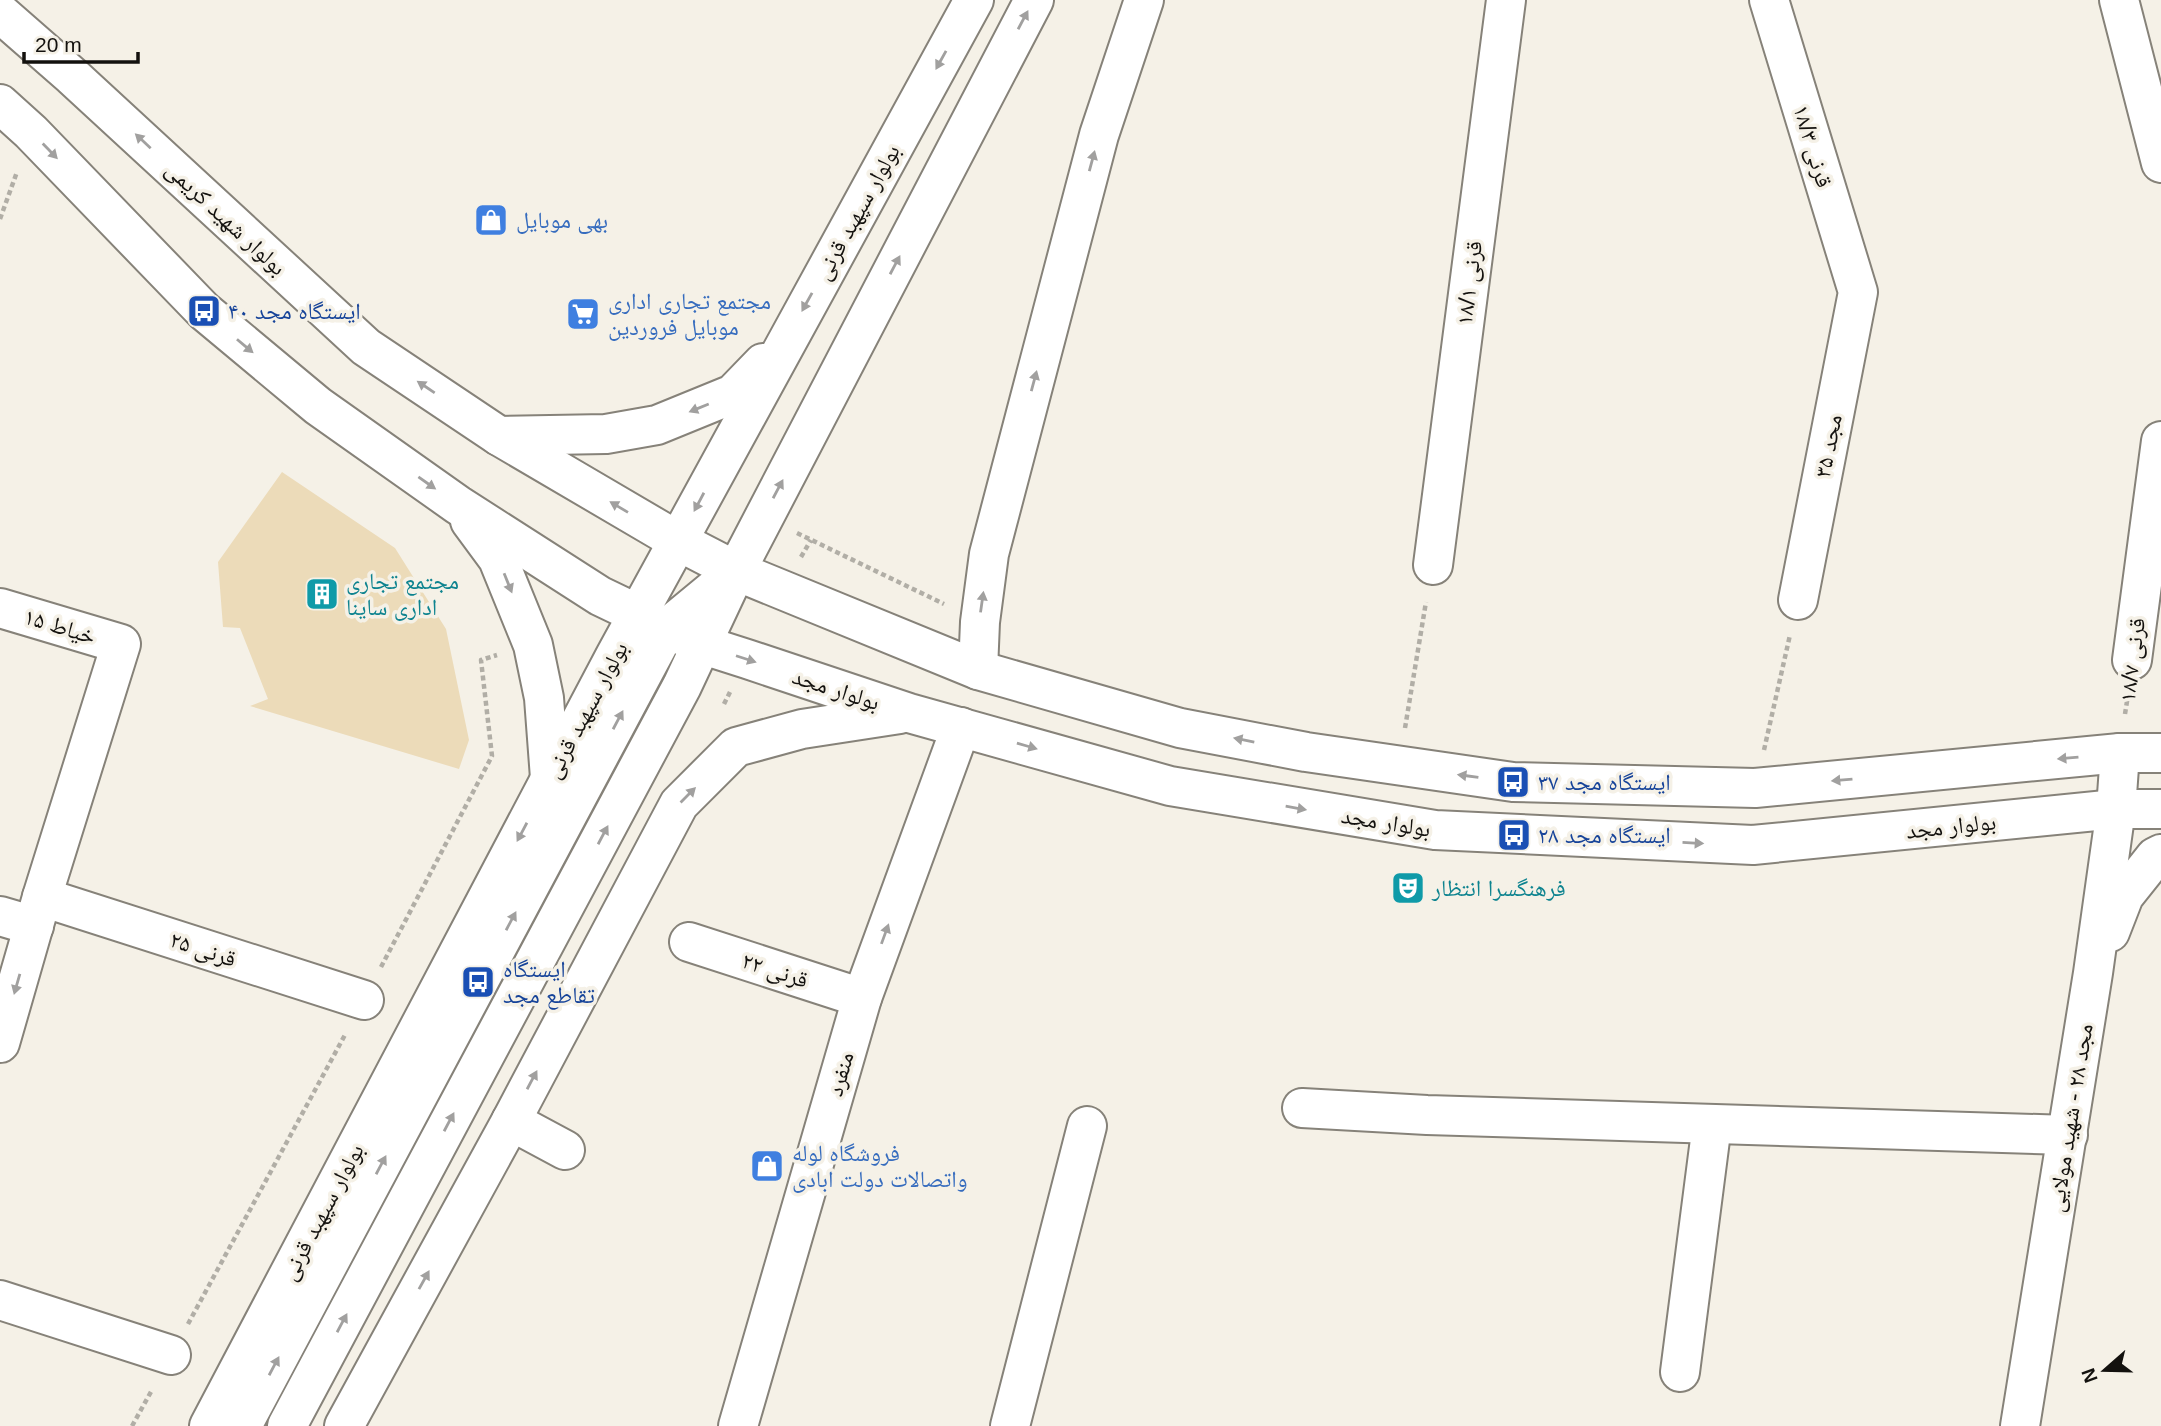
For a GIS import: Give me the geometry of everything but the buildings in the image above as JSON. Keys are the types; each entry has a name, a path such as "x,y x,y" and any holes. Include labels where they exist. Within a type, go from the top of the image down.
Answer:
{"main road":[{"name":"بولوار سپهبد قرنی","path":"295,1410 682,686 668,629 678,541 974,0"},
{"path":"242,1426 668,629 736,571 1034,0"},
{"path":"978,670 979,622 989,554 1098,135 1144,0"},
{"name":"قرنی ۱۸/۱","path":"1433,565 1506,0"},
{"name":"قرنی ۱۸/۳","path":"1769,0 1858,292"},
{"path":"2119,0 2161,163"},
{"name":"بولوار شهید کریمی","path":"0,13 72,75 366,347 499,436 678,541"},
{"path":"0,104 32,132 204,311 318,406 458,505 600,596 668,629"},
{"name":"مجد ۳۵","path":"1798,600 1858,292"},
{"path":"499,436 606,434 657,425 733,394 788,336"},
{"name":"قرنی ۱۸/۷","path":"2132,660 2161,441"},
{"path":"458,505 498,559 533,645 544,698 550,778"},
{"path":"678,541 736,571 978,670 1180,728 1398,767 1513,782 1755,788 2120,753 2161,753"},
{"name":"خیاط ۱۵","path":"0,608 121,644 25,913"},
{"name":"بولوار سپهبد قرنی","path":"209,1426 550,778 668,629"},
{"name":"بولوار مجد","path":"668,629 909,713 1170,786 1435,830 1754,845 2116,809 2161,809"},
{"path":"295,1410 346,1422 679,804 736,747 802,729 909,713"},
{"name":"منفرد","path":"737,1426 862,998 961,727"},
{"name":"مجد ۲۸ - شهید مولایی","path":"2020,1426 2093,973 2116,809 2120,753"},
{"path":"2093,973 2124,897 2155,857 2161,854"},
{"path":"0,1043 25,913"},
{"name":"قرنی ۲۵","path":"25,913 364,1000"},
{"name":"قرنی ۲۲","path":"688,942 862,998"},
{"path":"1302,1108 1427,1115 2068,1135"},
{"path":"510,1121 565,1150"},
{"path":"1680,1372 1713,1124"},
{"path":"1010,1426 1087,1126"},
{"path":"0,1300 171,1355"}],"path":[{"path":"764,517 979,622"},
{"path":"1398,767 1433,565"},
{"path":"1755,788 1798,600"},
{"path":"132,1426 364,1000 492,756 481,660"},
{"name":"قرنی ۱۸/۷","path":"2120,753 2132,660"}],"place":[{"name":"بهی موبایل","path":"491,220"},
{"name":"ایستگاه مجد ۴۰","path":"204,311"},
{"name":"مجتمع تجاری اداری موبایل فروردین","path":"583,314"},
{"name":"مجتمع تجاری اداری ساینا","path":"322,594"},
{"name":"ایستگاه مجد ۳۷","path":"1513,782"},
{"name":"ایستگاه مجد ۲۸","path":"1514,835"},
{"name":"فرهنگسرا انتظار","path":"1408,888"},
{"name":"ایستگاه تقاطع مجد","path":"478,982"},
{"name":"فروشگاه لوله واتصالات دولت ابادی","path":"767,1166"}]}
